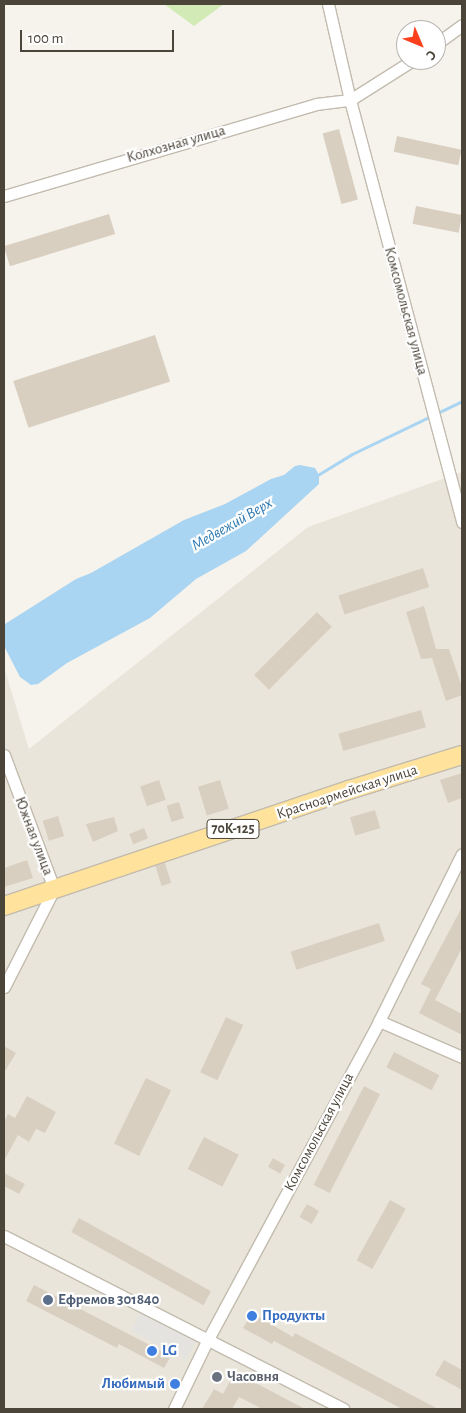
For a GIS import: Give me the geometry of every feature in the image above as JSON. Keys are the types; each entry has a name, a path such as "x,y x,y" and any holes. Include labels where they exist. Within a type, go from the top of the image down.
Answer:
{"main road":[{"name":"Красноармейская улица","path":"4,906 349,790 462,755"}],"street":[{"name":"Комсомольская улица","path":"328,4 350,100 462,521"},
{"path":"446,37 462,25"},
{"path":"350,100 396,70"},
{"name":"Колхозная улица","path":"4,196 316,104 350,100"},
{"name":"Южная улица","path":"4,756 54,889"},
{"name":"Комсомольская улица","path":"174,1409 207,1341 379,1022 462,854"},
{"path":"4,987 54,889"},
{"path":"379,1022 462,1057"},
{"path":"4,1236 207,1341 344,1409"}],"shaded area":[{"path":"462,472 462,1409 4,1409 4,667 29,749 308,527"},
{"path":"141,1312 196,1341 186,1360 131,1331"}],"green space":[{"path":"164,4 224,4 194,26"}],"water":[{"path":"300,465 315,468 319,475 319,484 246,551 196,579 150,618 67,663 38,684 31,685 20,677 4,646 5,624 76,579 91,573 184,520 225,504"}],"building":[{"path":"339,129 358,200 341,204 323,133"},
{"path":"397,136 462,150 458,165 394,152"},
{"path":"416,206 462,215 459,233 413,224"},
{"path":"109,214 115,234 10,266 4,246"},
{"path":"155,335 170,382 28,428 13,381"},
{"path":"423,568 429,587 345,615 338,596"},
{"path":"424,606 436,649 449,649 462,687 462,695 446,701 432,658 421,659 406,612"},
{"path":"317,612 332,627 269,690 254,675"},
{"path":"421,710 426,727 343,751 338,734"},
{"path":"462,773 462,798 448,803 440,780"},
{"path":"159,780 166,800 147,806 140,787"},
{"path":"220,780 229,809 207,815 198,787"},
{"path":"179,802 184,818 172,822 167,806"},
{"path":"375,810 380,828 355,835 350,817"},
{"path":"58,816 64,836 49,841 43,821"},
{"path":"114,817 118,831 93,842 86,824"},
{"path":"144,828 148,838 133,844 129,834"},
{"path":"27,860 33,878 4,887 4,868"},
{"path":"165,863 171,883 162,886 155,866"},
{"path":"462,907 462,948 435,1000 462,1014 462,1035 419,1013 431,989 421,984"},
{"path":"379,923 385,941 296,970 291,952"},
{"path":"226,1017 243,1025 217,1080 200,1072"},
{"path":"4,1046 16,1053 4,1073"},
{"path":"394,1052 439,1075 432,1090 386,1067"},
{"path":"146,1078 171,1090 139,1156 114,1144"},
{"path":"364,1086 380,1094 330,1193 314,1185"},
{"path":"27,1096 56,1112 45,1133 36,1129 29,1142 18,1135 4,1161 4,1122 8,1114 15,1118"},
{"path":"204,1137 239,1155 222,1187 188,1169"},
{"path":"273,1158 285,1165 280,1174 268,1167"},
{"path":"4,1173 25,1184 19,1194 4,1186"},
{"path":"390,1200 406,1209 372,1269 357,1260"},
{"path":"307,1204 319,1211 312,1224 299,1217"},
{"path":"79,1218 211,1291 203,1305 71,1232"},
{"path":"34,1285 171,1356 164,1368 119,1344 117,1348 26,1301"},
{"path":"252,1313 293,1337 295,1333 438,1409 402,1409 274,1341 272,1344 243,1328"},
{"path":"444,1360 462,1370 462,1390 435,1375"},
{"path":"235,1372 305,1409 262,1409 239,1397 232,1409 202,1409 214,1389 223,1394"},
{"path":"172,1378 179,1382 174,1390 168,1386"}],"waterway":[{"name":"Медвежий Верх","path":"316,476 352,454 462,401"}],"place":[{"name":"Ефремов 301840","path":"48,1300"},
{"name":"Продукты","path":"252,1316"},
{"name":"LG","path":"152,1351"},
{"name":"Часовня","path":"217,1377"},
{"name":"Любимый","path":"175,1384"}]}
